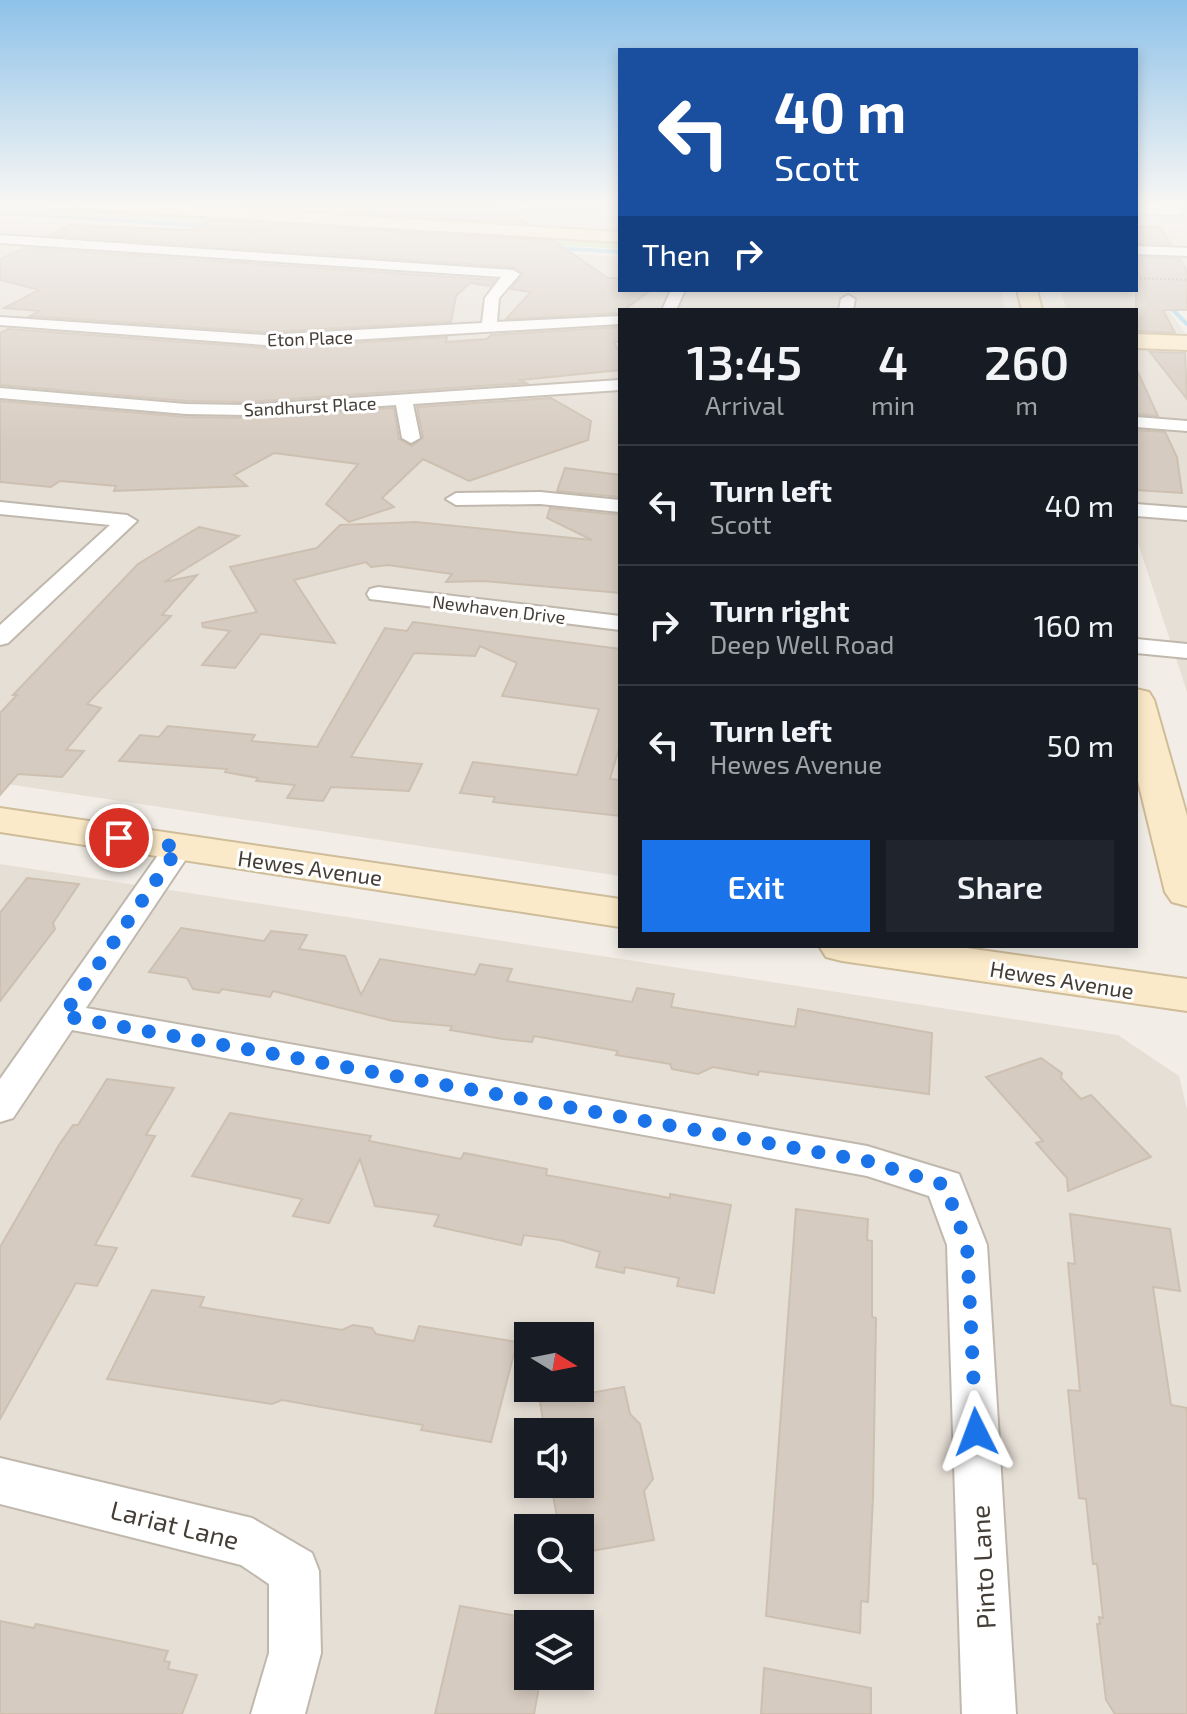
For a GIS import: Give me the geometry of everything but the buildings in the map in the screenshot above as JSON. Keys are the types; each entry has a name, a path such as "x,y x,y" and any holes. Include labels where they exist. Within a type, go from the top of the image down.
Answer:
{"street":[{"path":"490,328 487,312 490,297 503,284"},
{"name":"Eton Place","path":"0,321 265,340 618,320"},
{"path":"1138,341 1187,343"},
{"name":"Sandhurst Place","path":"0,393 186,409 247,410 614,386"},
{"path":"404,401 411,438"},
{"path":"1138,422 1187,426"},
{"path":"456,499 540,498 618,506"},
{"path":"0,508 127,521 0,638"},
{"path":"1138,510 1187,514"},
{"name":"Newhaven Drive","path":"378,594 618,623"},
{"path":"1138,646 1187,651"},
{"path":"1138,706 1178,826 1187,892"},
{"name":"Hewes Avenue","path":"0,820 618,913"},
{"path":"0,1108 179,847"},
{"name":"Hewes Avenue","path":"856,948 1187,995"},
{"name":"Pinto Lane","path":"63,1016 867,1161 945,1185 967,1245 989,1714"},
{"name":"Lariat Lane","path":"0,1481 252,1543 294,1571 295,1653 278,1714"}],"shaded area":[{"path":"0,284 618,284 618,292 1001,292 1005,308 618,308 618,876 0,783"},
{"path":"1061,292 1131,292 1167,308 1186,334 1138,331 1138,308 1066,308"},
{"path":"1138,349 1187,352 1187,692 1138,543"},
{"path":"0,864 1118,1035 1179,1076 1187,1109 1187,1714 0,1714"}],"waterway":[{"path":"1167,304 1187,324"}],"route":[{"path":"119,838 179,847 63,1016 867,1161 945,1185 967,1245 976,1432"}]}
